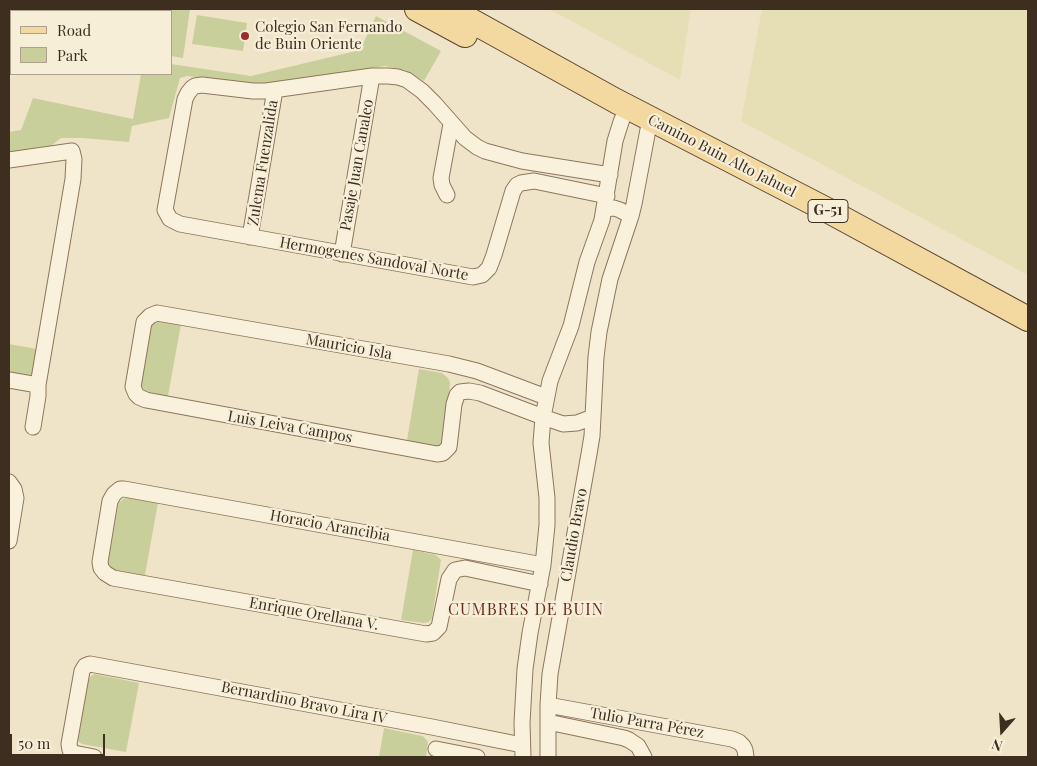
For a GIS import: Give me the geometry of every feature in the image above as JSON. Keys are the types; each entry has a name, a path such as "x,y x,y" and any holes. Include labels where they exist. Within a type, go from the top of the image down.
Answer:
{"main road":[{"path":"416,9 603,110 611,112 627,107"},
{"name":"Camino Buin Alto Jahuel","path":"450,9 627,107 826,210 1028,319"}],"street":[{"path":"275,90 372,76 398,77 414,84 429,97 451,124 477,147 506,157 610,175"},
{"name":"Pasaje Juan Canaleo","path":"342,254 372,76"},
{"name":"Hermogenes Sandoval Norte","path":"275,90 254,91 202,85 195,86 188,93 183,106 166,203 166,210 170,219 180,224 478,277 486,272 492,262 513,191"},
{"name":"Zulema Fuenzalida","path":"250,237 275,90"},
{"name":"Claudio Bravo","path":"522,751 524,683 546,536 547,511 542,442 546,396 571,326 582,278 606,202 615,142 627,107"},
{"name":"Claudio Bravo","path":"548,757 549,682 555,639 589,454 596,357 604,306 610,279 631,216 650,119"},
{"path":"447,195 441,178 451,124"},
{"path":"9,160 72,151 74,160 73,179 38,385 33,427"},
{"path":"506,157 513,176 513,191"},
{"path":"513,191 520,183 534,182 606,202 631,216"},
{"name":"Mauricio Isla","path":"136,394 134,383 144,322 150,316 162,313 449,364 477,371 546,396"},
{"path":"449,364 457,380 460,392 469,390 480,393 562,424 576,423 593,417"},
{"path":"9,380 38,385"},
{"name":"Luis Leiva Campos","path":"136,394 142,399 155,402 441,454 450,447 454,404 460,392"},
{"path":"9,483 14,489 16,498 9,541"},
{"name":"Horacio Arancibia","path":"105,574 100,562 110,501 120,489 543,564"},
{"path":"448,547 455,570 465,568 540,584"},
{"name":"Enrique Orellana V.","path":"105,574 113,578 426,634 433,633 439,627 449,578 455,570"},
{"name":"Bernardino Bravo Lira IV","path":"94,757 74,753 70,750 69,744 82,671 86,665 92,664 432,727 522,751"},
{"path":"524,683 538,687 549,682"},
{"name":"Tulio Parra Pérez","path":"548,705 732,739 739,742 744,751"},
{"path":"548,722 624,738 629,740 641,752"},
{"path":"641,752 644,733 651,724"},
{"path":"432,727 435,738 435,753 477,757"}],"shaded area":[{"path":"549,9 691,9 680,80"},
{"path":"762,9 1028,9 1028,275 741,121"}],"green space":[{"path":"190,9 183,58 172,56 172,10 160,10"},
{"path":"197,15 247,23 243,51 192,44"},
{"path":"376,16 441,51 424,81 405,70 385,66 274,84 249,84 187,76 180,78 169,118 132,126 129,142 61,138 47,149 9,154 9,132 21,130 33,98 133,119 141,75 172,75 172,64 251,76 360,50"},
{"path":"157,320 181,324 168,396 145,391 140,385 150,325"},
{"path":"9,344 37,349 38,367 28,378 9,374"},
{"path":"419,369 442,373 450,382 446,433 442,444 439,446 407,440"},
{"path":"130,497 158,503 144,580 112,572 108,564 118,506 123,499"},
{"path":"413,550 436,555 441,560 432,618 429,622 424,623 401,620"},
{"path":"95,674 139,683 126,752 79,742 88,681"},
{"path":"384,728 424,737 428,742 426,757 379,757"}],"place":[{"name":"Colegio San Fernando de Buin Oriente","path":"245,36"}],"district":[{"name":"CUMBRES DE BUIN","path":"526,610"}]}
